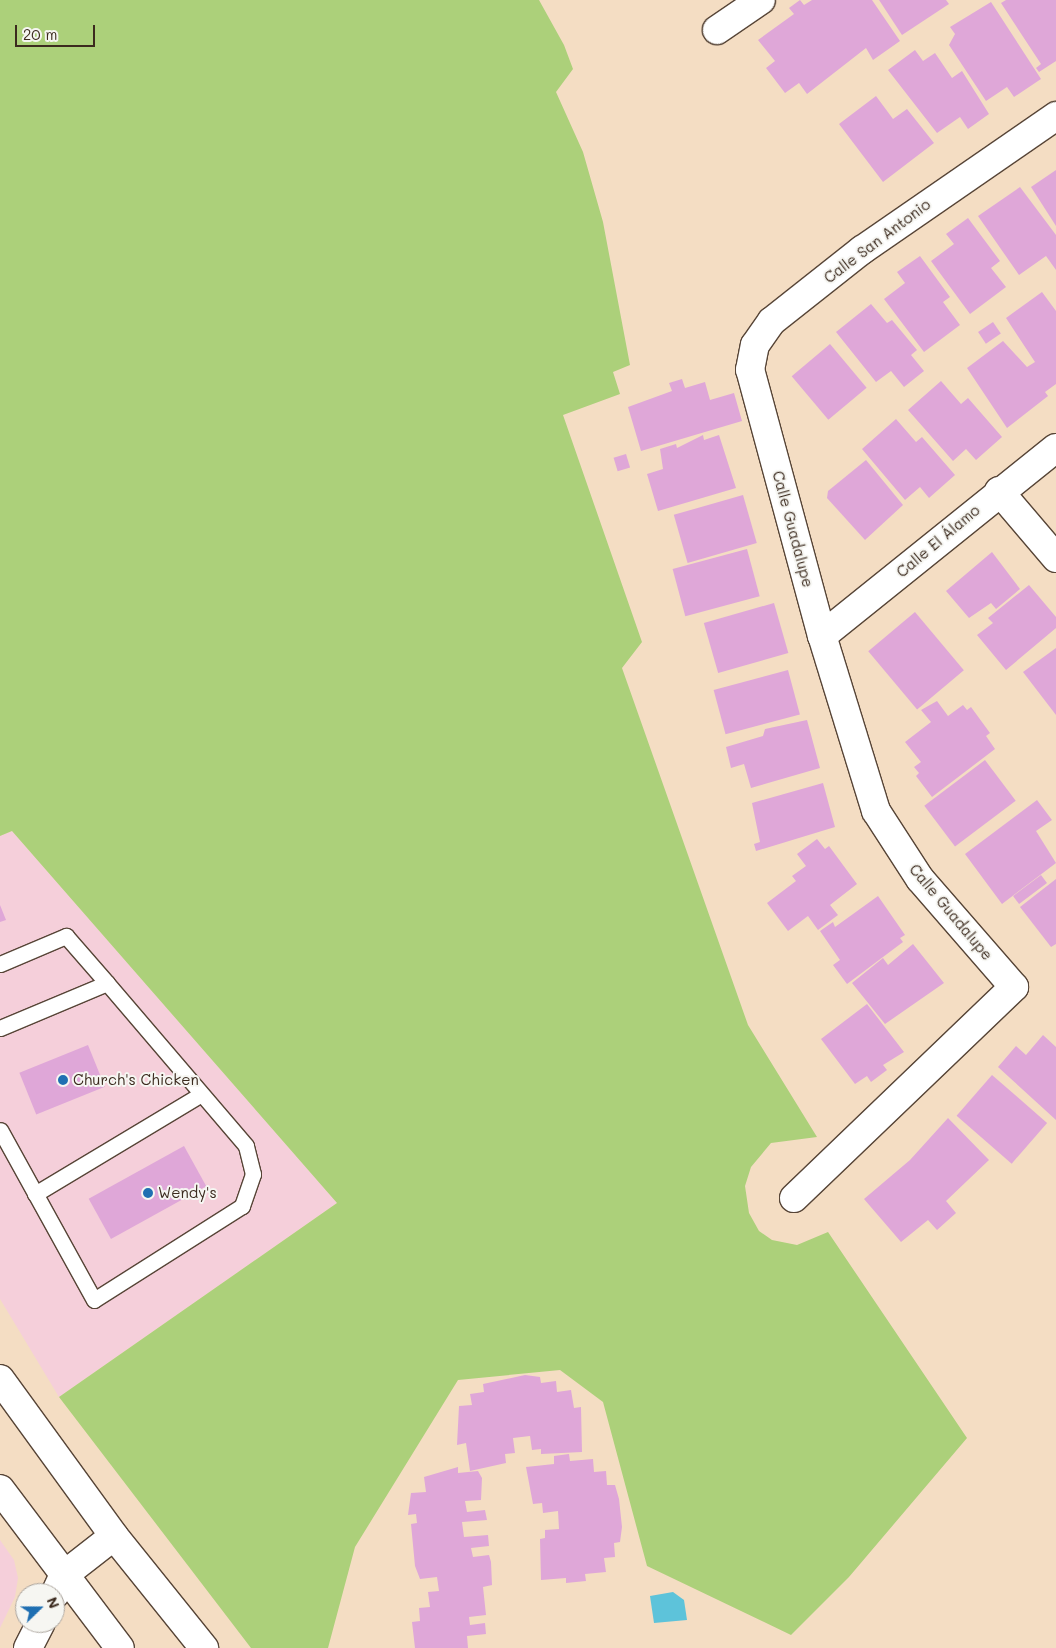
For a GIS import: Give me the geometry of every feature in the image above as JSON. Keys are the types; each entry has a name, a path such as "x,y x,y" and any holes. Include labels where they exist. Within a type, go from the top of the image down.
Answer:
{"street":[{"path":"717,30 761,0"},
{"name":"Calle San Antonio","path":"758,402 750,370 755,345 772,321 862,250 1056,116"},
{"name":"Calle Guadalupe","path":"758,402 822,636 876,811 920,879 1014,987 794,1198"},
{"name":"Calle El Álamo","path":"822,636 999,490 1056,448"},
{"path":"999,490 1056,558"},
{"path":"5,1387 114,1536 204,1648"},
{"path":"0,1490 59,1583"},
{"path":"62,1583 114,1536"},
{"path":"65,1590 120,1648"},
{"path":"28,1648 36,1633"}],"lane":[{"path":"0,964 66,936 251,1156 247,1197 242,1206 94,1300 0,1130"},
{"path":"0,1028 106,983"},
{"path":"34,1194 200,1094"},
{"path":"0,1368 5,1387"}],"shaded area":[{"path":"12,831 337,1203 59,1397 0,1299 0,836"},
{"path":"0,1540 14,1560 18,1578 17,1583 15,1583 15,1597 0,1628"}],"green space":[{"path":"0,0 539,0 564,45 573,69 556,92 583,152 603,222 630,365 613,372 620,394 563,415 642,642 622,668 748,1025 817,1137 771,1143 751,1167 745,1186 749,1213 759,1231 772,1240 797,1245 828,1232 967,1438 849,1577 791,1635 647,1566 603,1402 560,1370 458,1380 355,1547 328,1648 251,1648 59,1397 337,1203 12,831 0,836"}],"water":[{"path":"673,1592 684,1600 687,1620 654,1623 650,1596"}],"building":[{"path":"800,0 804,5 812,0 872,0 900,41 873,60 866,48 807,94 799,83 785,93 766,68 775,61 758,40 794,14 789,8"},
{"path":"879,0 946,0 949,4 902,35"},
{"path":"1006,0 1056,0 1056,61 1039,72 1036,68 1041,64 1001,3"},
{"path":"991,2 1041,79 1014,97 1007,87 986,101 949,45 955,34 950,27"},
{"path":"915,50 923,61 935,53 952,78 962,71 989,114 968,129 960,117 937,133 888,70"},
{"path":"876,96 893,119 907,109 934,143 883,182 839,124"},
{"path":"1056,170 1056,226 1031,187"},
{"path":"1020,187 1056,235 1056,270 1046,256 1019,275 978,216"},
{"path":"968,218 1000,261 991,268 1006,287 970,314 931,261 954,244 946,234"},
{"path":"920,256 950,297 943,302 960,325 924,352 884,299 905,283 897,272"},
{"path":"1042,292 1056,311 1056,384 1045,392 1048,396 1007,428 967,368 1003,341 1027,367 1035,362 1006,318"},
{"path":"871,304 887,323 892,320 917,350 911,355 924,371 904,387 891,371 876,382 836,332"},
{"path":"993,322 1001,334 986,344 978,332"},
{"path":"830,344 867,388 828,420 792,376"},
{"path":"682,379 685,388 705,382 710,400 734,393 742,421 641,451 628,407 672,391 669,383"},
{"path":"941,381 961,404 968,398 1002,437 976,460 966,449 953,461 908,410"},
{"path":"896,419 916,442 922,437 955,475 929,498 920,487 905,500 862,449"},
{"path":"703,435 704,440 719,435 736,488 658,511 647,474 663,469 660,449 676,444 677,448"},
{"path":"626,454 630,467 618,471 614,458"},
{"path":"866,460 903,505 865,540 827,498 828,491"},
{"path":"743,495 757,543 688,563 674,515"},
{"path":"747,549 760,596 685,616 673,569"},
{"path":"992,552 1020,589 996,609 991,603 969,618 946,591"},
{"path":"1029,585 1056,617 1056,628 1006,670 977,635 993,623 988,618"},
{"path":"774,603 788,653 718,673 704,623"},
{"path":"915,612 964,670 917,709 868,651"},
{"path":"1056,648 1056,715 1023,672"},
{"path":"788,670 800,714 726,734 714,690"},
{"path":"937,701 948,716 963,705 967,710 971,707 990,733 986,736 995,749 932,797 916,776 919,773 914,767 921,762 905,742 931,722 921,710"},
{"path":"807,720 820,768 751,788 744,764 731,768 726,747 763,736 765,729"},
{"path":"985,760 1016,801 955,846 924,806"},
{"path":"823,783 835,827 756,851 754,844 760,842 752,803"},
{"path":"1037,800 1052,820 1036,831 1056,863 1002,904 965,854"},
{"path":"817,839 825,849 829,846 857,884 830,905 838,915 818,930 808,916 788,931 767,903 796,881 792,876 806,866 797,854"},
{"path":"1041,875 1047,883 1019,904 1013,896"},
{"path":"1056,879 1056,944 1051,947 1020,907"},
{"path":"878,896 905,935 900,938 903,942 847,984 833,965 840,960 820,931 833,922 835,927"},
{"path":"0,905 6,920 0,922"},
{"path":"913,944 944,983 885,1024 852,983 883,958 888,965"},
{"path":"867,1004 904,1052 883,1065 887,1070 871,1082 867,1076 855,1084 821,1039"},
{"path":"1043,1035 1056,1047 1056,1120 998,1067 1016,1046 1026,1055"},
{"name":"Church's Chicken","path":"88,1045 105,1087 36,1114 19,1073"},
{"path":"992,1075 1047,1123 1012,1164 957,1116"},
{"path":"948,1118 989,1160 946,1201 956,1213 937,1230 928,1220 901,1242 864,1199 910,1160"},
{"name":"Wendy's","path":"184,1146 206,1186 111,1239 89,1199"},
{"path":"525,1375 540,1377 541,1383 556,1381 557,1392 571,1390 574,1408 581,1407 582,1452 541,1454 541,1449 532,1450 530,1436 513,1438 515,1453 505,1454 506,1463 470,1471 466,1443 457,1445 459,1406 472,1405 470,1394 484,1392 483,1384"},
{"path":"569,1454 570,1461 593,1459 594,1472 606,1471 607,1485 615,1485 619,1499 622,1527 620,1542 614,1543 615,1557 604,1558 606,1572 585,1574 586,1581 566,1583 566,1578 541,1580 540,1539 545,1538 545,1530 559,1529 558,1511 543,1513 542,1503 533,1504 526,1467 554,1464 554,1456"},
{"path":"458,1467 458,1473 478,1471 482,1478 481,1500 465,1501 467,1512 485,1510 487,1520 462,1522 464,1537 488,1535 489,1546 471,1548 473,1557 489,1555 491,1562 492,1585 483,1587 486,1615 469,1617 470,1625 485,1623 486,1634 467,1636 468,1648 415,1648 412,1622 420,1621 419,1608 430,1607 428,1592 439,1591 437,1577 420,1579 415,1566 411,1524 417,1523 416,1514 408,1515 411,1493 426,1492 424,1477"}],"place":[{"name":"Church's Chicken","path":"63,1080"},
{"name":"Wendy's","path":"148,1193"}]}
